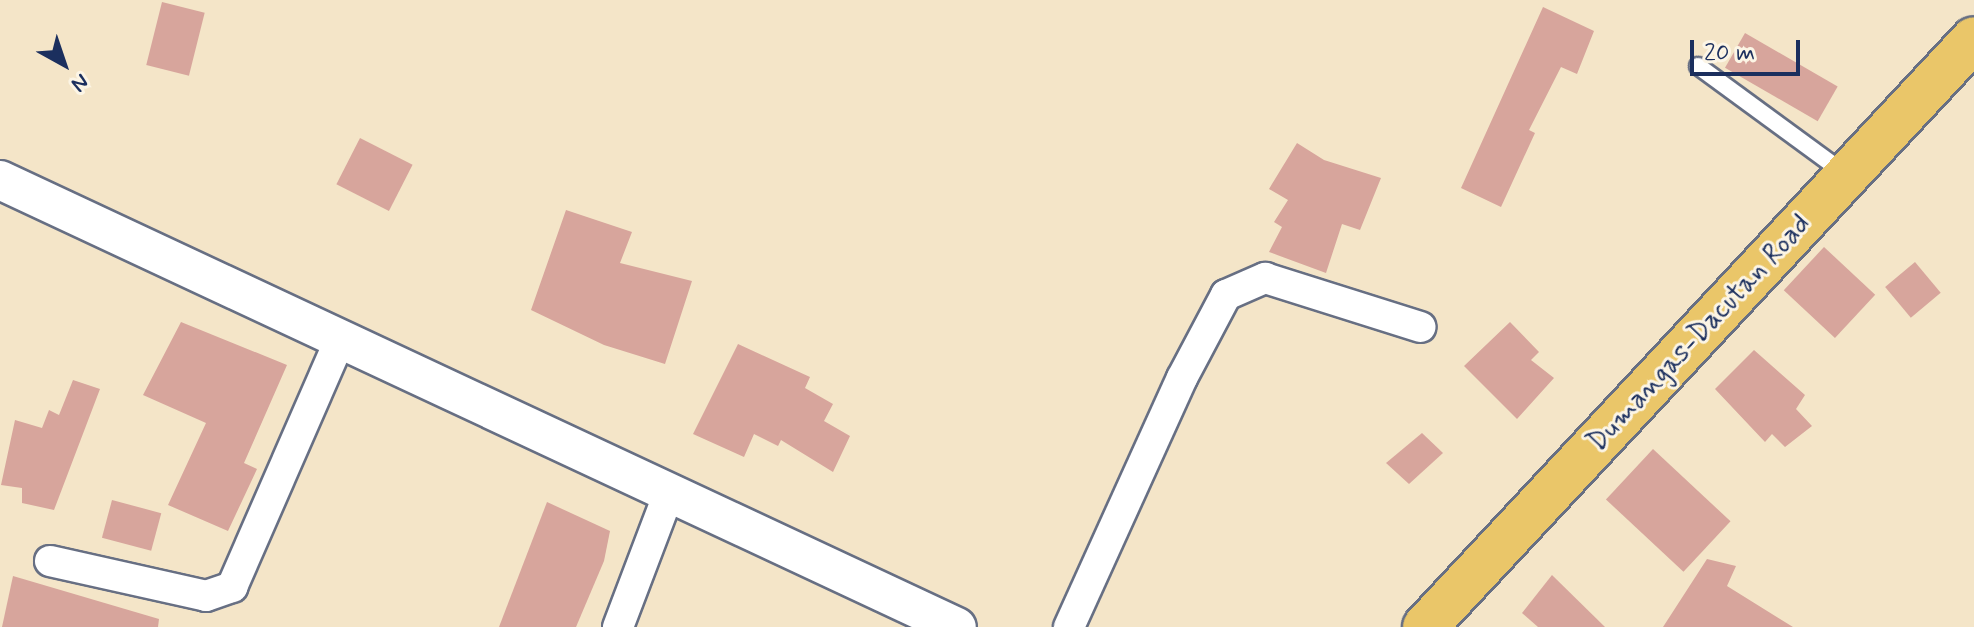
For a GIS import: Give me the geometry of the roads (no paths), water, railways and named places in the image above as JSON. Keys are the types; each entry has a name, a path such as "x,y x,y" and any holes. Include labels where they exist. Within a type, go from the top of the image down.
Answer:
{"main road":[{"name":"Dumangas-Dacutan Road","path":"1425,627 1974,39"}],"street":[{"path":"0,180 957,627"},
{"path":"1069,627 1182,378 1226,295 1265,278 1420,327"},
{"path":"50,561 206,596 232,587 341,337"},
{"path":"618,627 669,493"}],"lane":[{"path":"1698,66 1848,176"}]}
